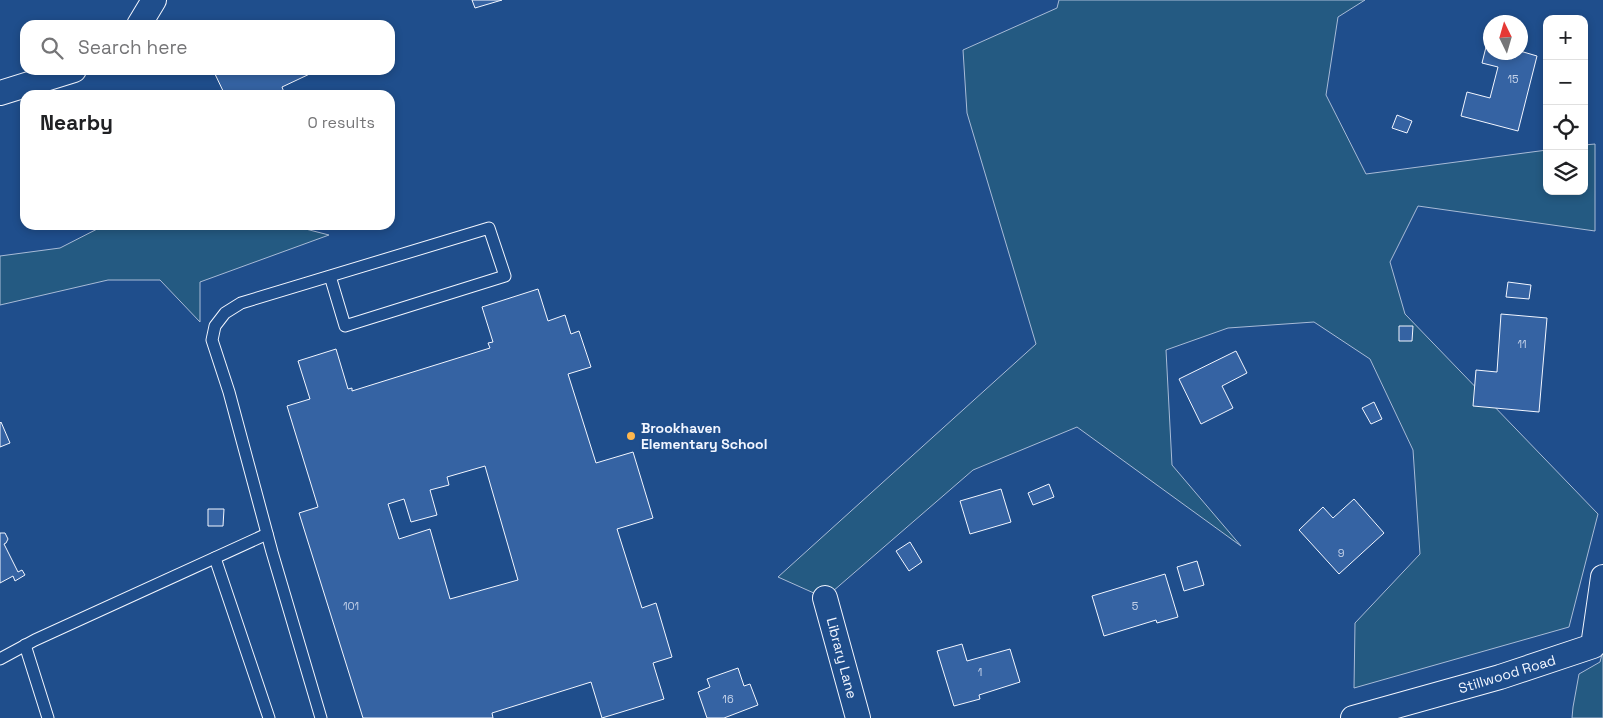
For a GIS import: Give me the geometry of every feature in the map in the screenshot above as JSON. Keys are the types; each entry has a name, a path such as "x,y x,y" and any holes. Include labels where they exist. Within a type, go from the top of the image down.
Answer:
{"street":[{"path":"142,20 154,0"},
{"path":"0,93 58,75"},
{"name":"Stillwood Road","path":"1353,718 1500,677 1592,646 1603,577"},
{"name":"Library Lane","path":"825,598 858,718"}],"lane":[{"path":"322,718 267,534 229,392 212,340 215,326 225,313 241,303 330,276 489,228 504,276 345,326 330,276"},
{"path":"0,659 25,645 267,534"},
{"path":"215,558 269,718"},
{"path":"25,645 48,718"}],"shaded area":[{"path":"1059,0 1365,0 1338,17 1326,95 1366,174 1543,151 1543,195 1588,195 1588,145 1595,144 1595,231 1418,206 1390,262 1405,314 1598,514 1569,627 1354,688 1355,623 1420,554 1413,450 1370,359 1314,322 1228,328 1166,350 1172,465 1241,546 1077,427 973,470 825,598 778,577 1036,344 967,113 963,50 1057,8"},
{"path":"95,230 310,230 329,235 200,282 200,322 160,280 108,280 0,305 0,256 60,248"},
{"path":"1603,650 1603,718 1572,718 1579,674 1600,662"}],"building":[{"path":"472,0 502,0 475,8"},
{"path":"1528,53 1537,56 1518,131 1461,116 1467,92 1490,98 1498,67 1482,63 1483,59 1528,60"},
{"path":"215,75 308,75 282,87 283,90 223,90"},
{"path":"1397,115 1412,121 1407,133 1392,128"},
{"path":"1508,282 1531,285 1529,299 1506,297"},
{"path":"538,289 548,321 565,315 571,334 579,331 591,367 568,374 596,463 633,452 653,518 617,529 642,608 656,603 672,657 653,663 664,699 602,718 591,682 492,713 493,718 363,718 299,513 318,507 287,406 310,399 298,361 336,349 348,389 352,388 352,391 490,348 488,343 493,342 482,307","holes":["485,466 518,580 450,599 430,529 399,539 388,504 404,499 411,522 437,515 430,490 449,485 447,477"]},
{"path":"1501,314 1547,318 1539,412 1473,406 1476,370 1497,372"},
{"path":"1399,326 1413,326 1412,341 1399,341"},
{"path":"1236,351 1247,373 1222,386 1233,408 1201,424 1179,379"},
{"path":"1374,402 1382,419 1371,424 1362,408"},
{"path":"0,423 10,443 0,447"},
{"path":"1049,484 1054,497 1033,505 1028,493"},
{"path":"1001,489 1011,522 970,534 960,501"},
{"path":"1354,499 1384,533 1339,574 1299,530 1323,507 1333,518"},
{"path":"208,509 224,509 223,526 208,526"},
{"path":"0,533 5,533 8,539 4,544 18,572 22,570 25,575 15,581 13,576 0,583"},
{"path":"910,542 922,562 909,571 896,551"},
{"path":"1197,561 1204,585 1184,591 1177,567"},
{"path":"1165,574 1178,617 1157,623 1156,620 1104,636 1092,596"},
{"path":"962,644 967,661 1010,649 1020,682 979,695 980,699 954,706 937,651"},
{"path":"738,668 744,686 750,684 758,705 724,718 707,718 698,692 710,687 707,679"}],"place":[{"name":"Brookhaven Elementary School","path":"631,436"}]}
